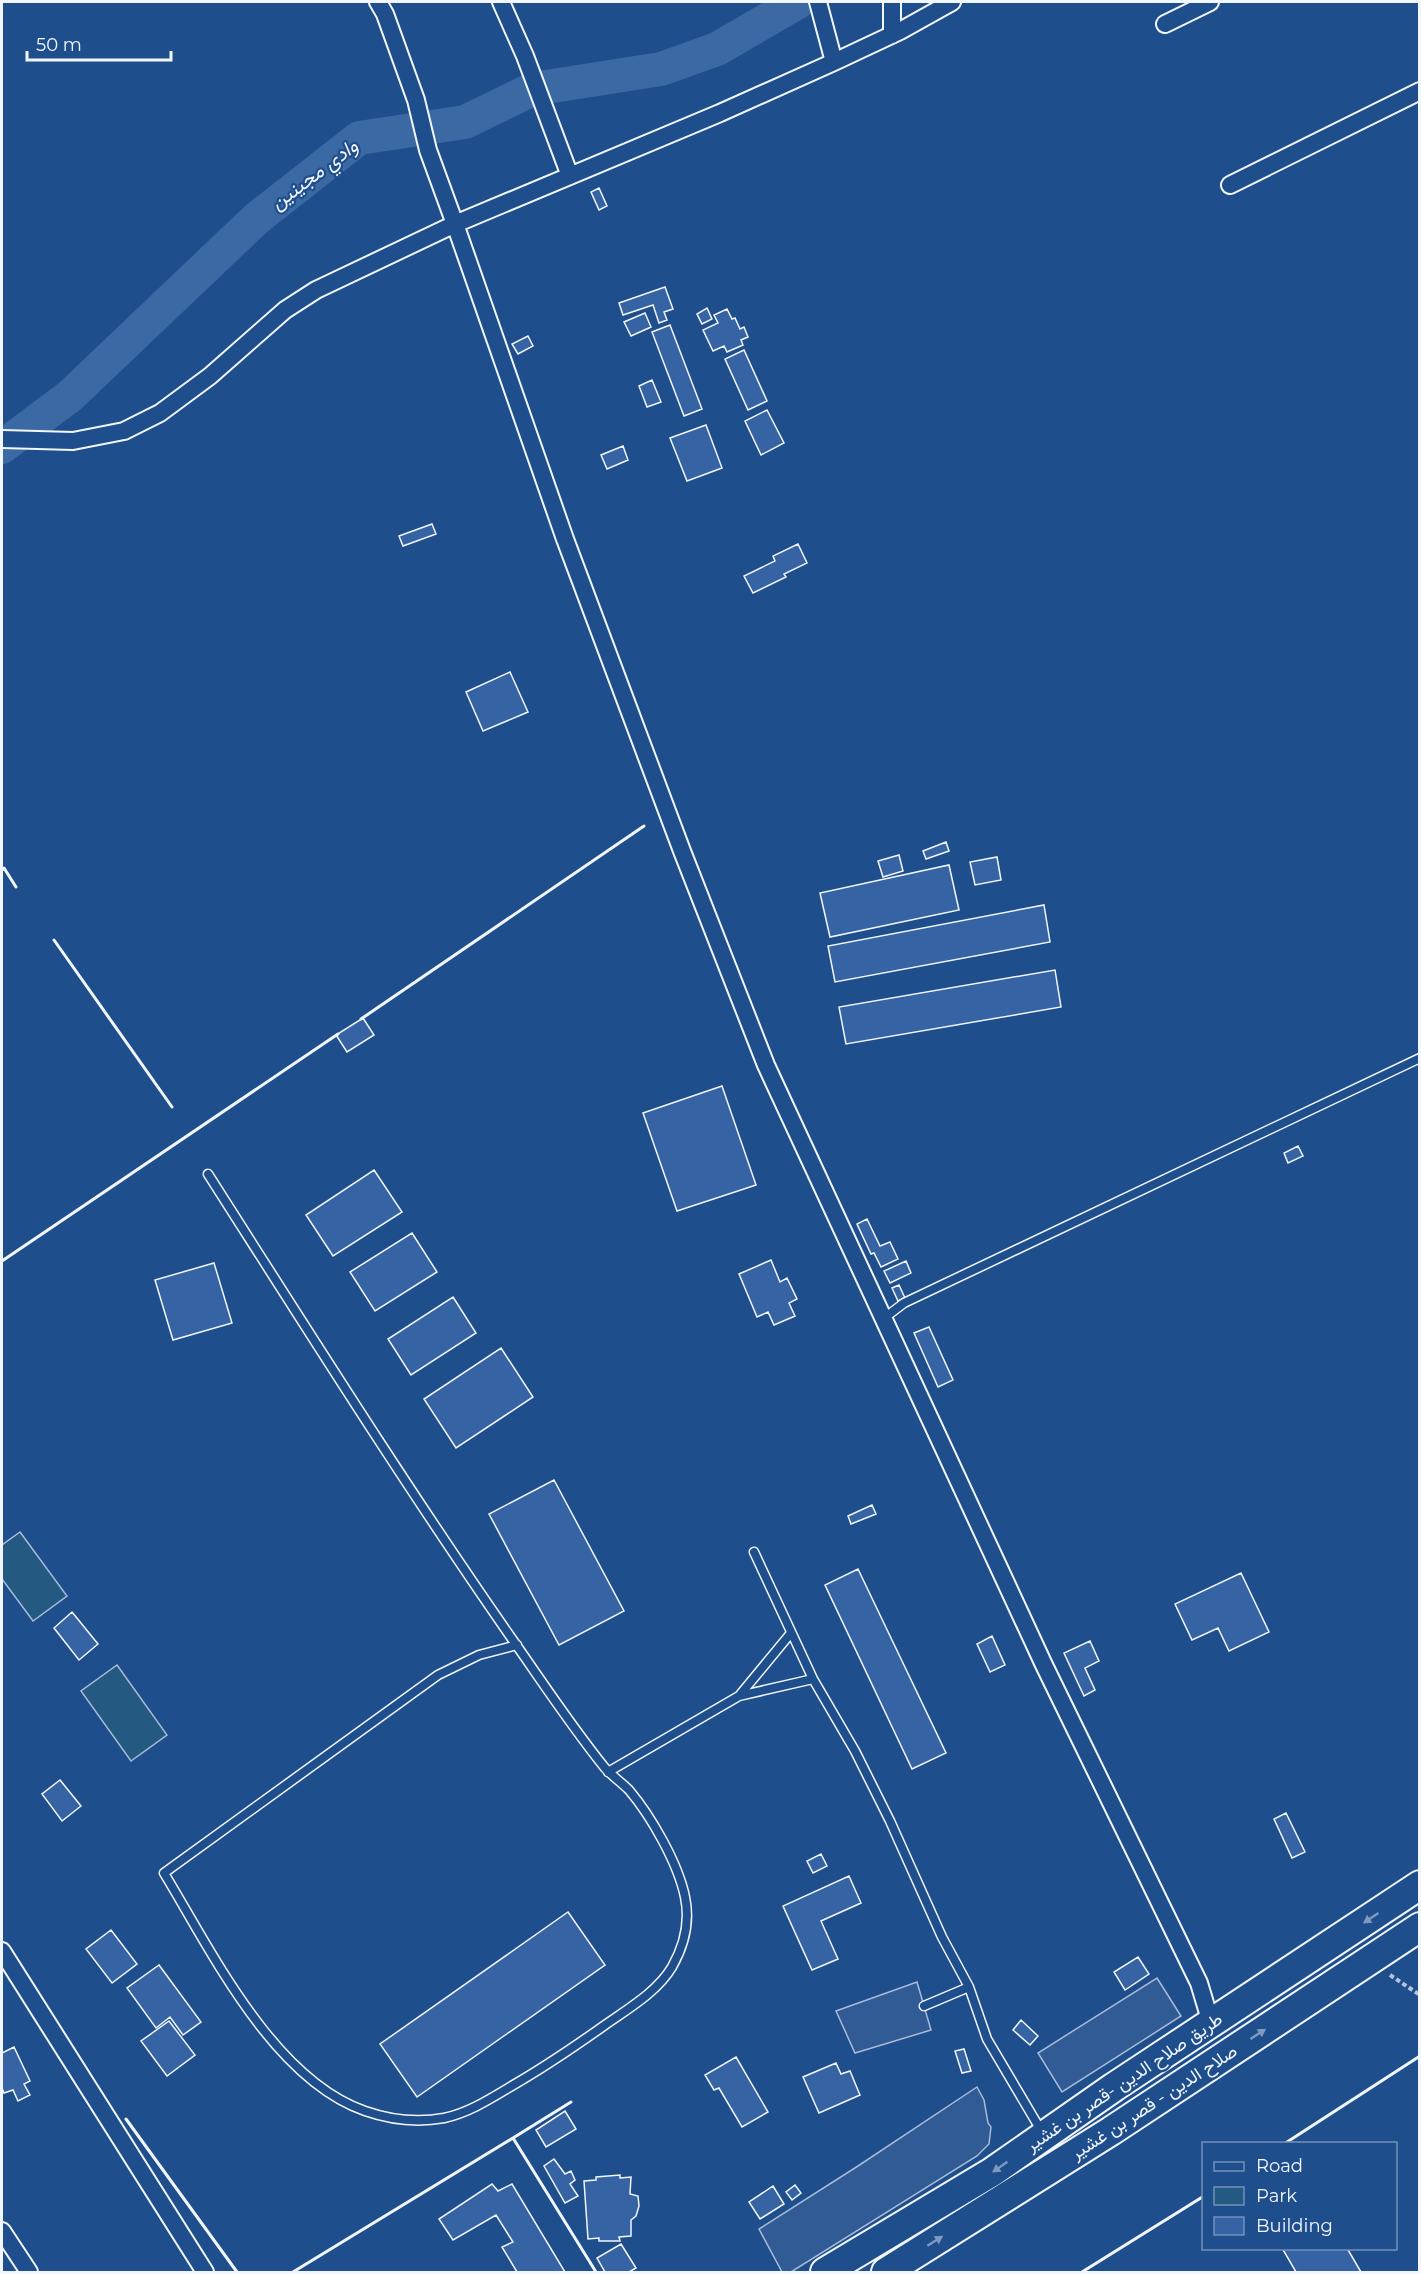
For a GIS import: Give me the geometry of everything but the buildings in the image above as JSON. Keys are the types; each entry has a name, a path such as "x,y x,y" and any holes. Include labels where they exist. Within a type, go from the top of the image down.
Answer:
{"highway":[{"name":"طريق صلاح الدين -قصر بن غشير","path":"825,2272 992,2172 1419,1885"},
{"name":"صلاح الدين - قصر بن غشير","path":"886,2272 1190,2079 1419,1927"},
{"path":"1172,2049 1190,2079"}],"street":[{"path":"378,2 386,14 416,100 428,150 565,539 686,862 766,1065 1044,1665 1199,1983 1211,2023"},
{"path":"501,2 525,56 570,176"},
{"path":"818,2 834,62"},
{"path":"892,2 892,34"},
{"path":"2,439 73,441 124,431 160,413 210,376 285,310 316,290 455,224 834,62 952,2"},
{"path":"1165,24 1209,2"},
{"path":"1230,185 1419,91"},
{"path":"2,1951 205,2272"},
{"path":"2,2231 29,2272"}],"lane":[{"path":"882,1319 904,1303 1419,1058"},
{"path":"208,1174 395,1469 517,1646 608,1772 628,1790 657,1831 678,1871 686,1901 686,1934 671,1969 645,1997 565,2054 487,2101 450,2117 423,2121 399,2120 363,2110 337,2098 312,2082 281,2051 247,2008 164,1873 438,1675 479,1655 517,1646"},
{"path":"754,1552 813,1679 855,1750 890,1821 942,1937 969,1987 987,2039 1044,2135"},
{"path":"739,1696 791,1633"},
{"path":"608,1772 739,1696 813,1679"},
{"path":"924,2006 969,1987"}],"path":[{"path":"1370,1959 1419,1995"}],"green space":[{"path":"20,1532 67,1596 33,1621 2,1579 2,1545"},
{"path":"117,1665 167,1735 131,1761 81,1691"}],"shaded area":[{"path":"1157,1978 1181,2016 1062,2092 1038,2053"},
{"path":"917,1982 931,2030 855,2053 836,2011"},
{"path":"977,2087 984,2100 988,2123 991,2127 989,2144 977,2156 791,2272 782,2272 759,2229"}],"waterway":[{"name":"وادي مجينين","path":"2,447 70,396 256,219 359,138 465,122 533,89 661,69 717,49 798,2"}],"wall":[{"path":"361,1019 644,826"},
{"path":"2,870 4,868 16,887"},
{"path":"54,940 172,1107"},
{"path":"2,1261 338,1034"},
{"path":"1287,2142 1420,2056"},
{"path":"513,2138 571,2102"},
{"path":"126,2119 237,2272"},
{"path":"293,2272 513,2138 596,2272"},
{"path":"1082,2272 1202,2197"}]}
